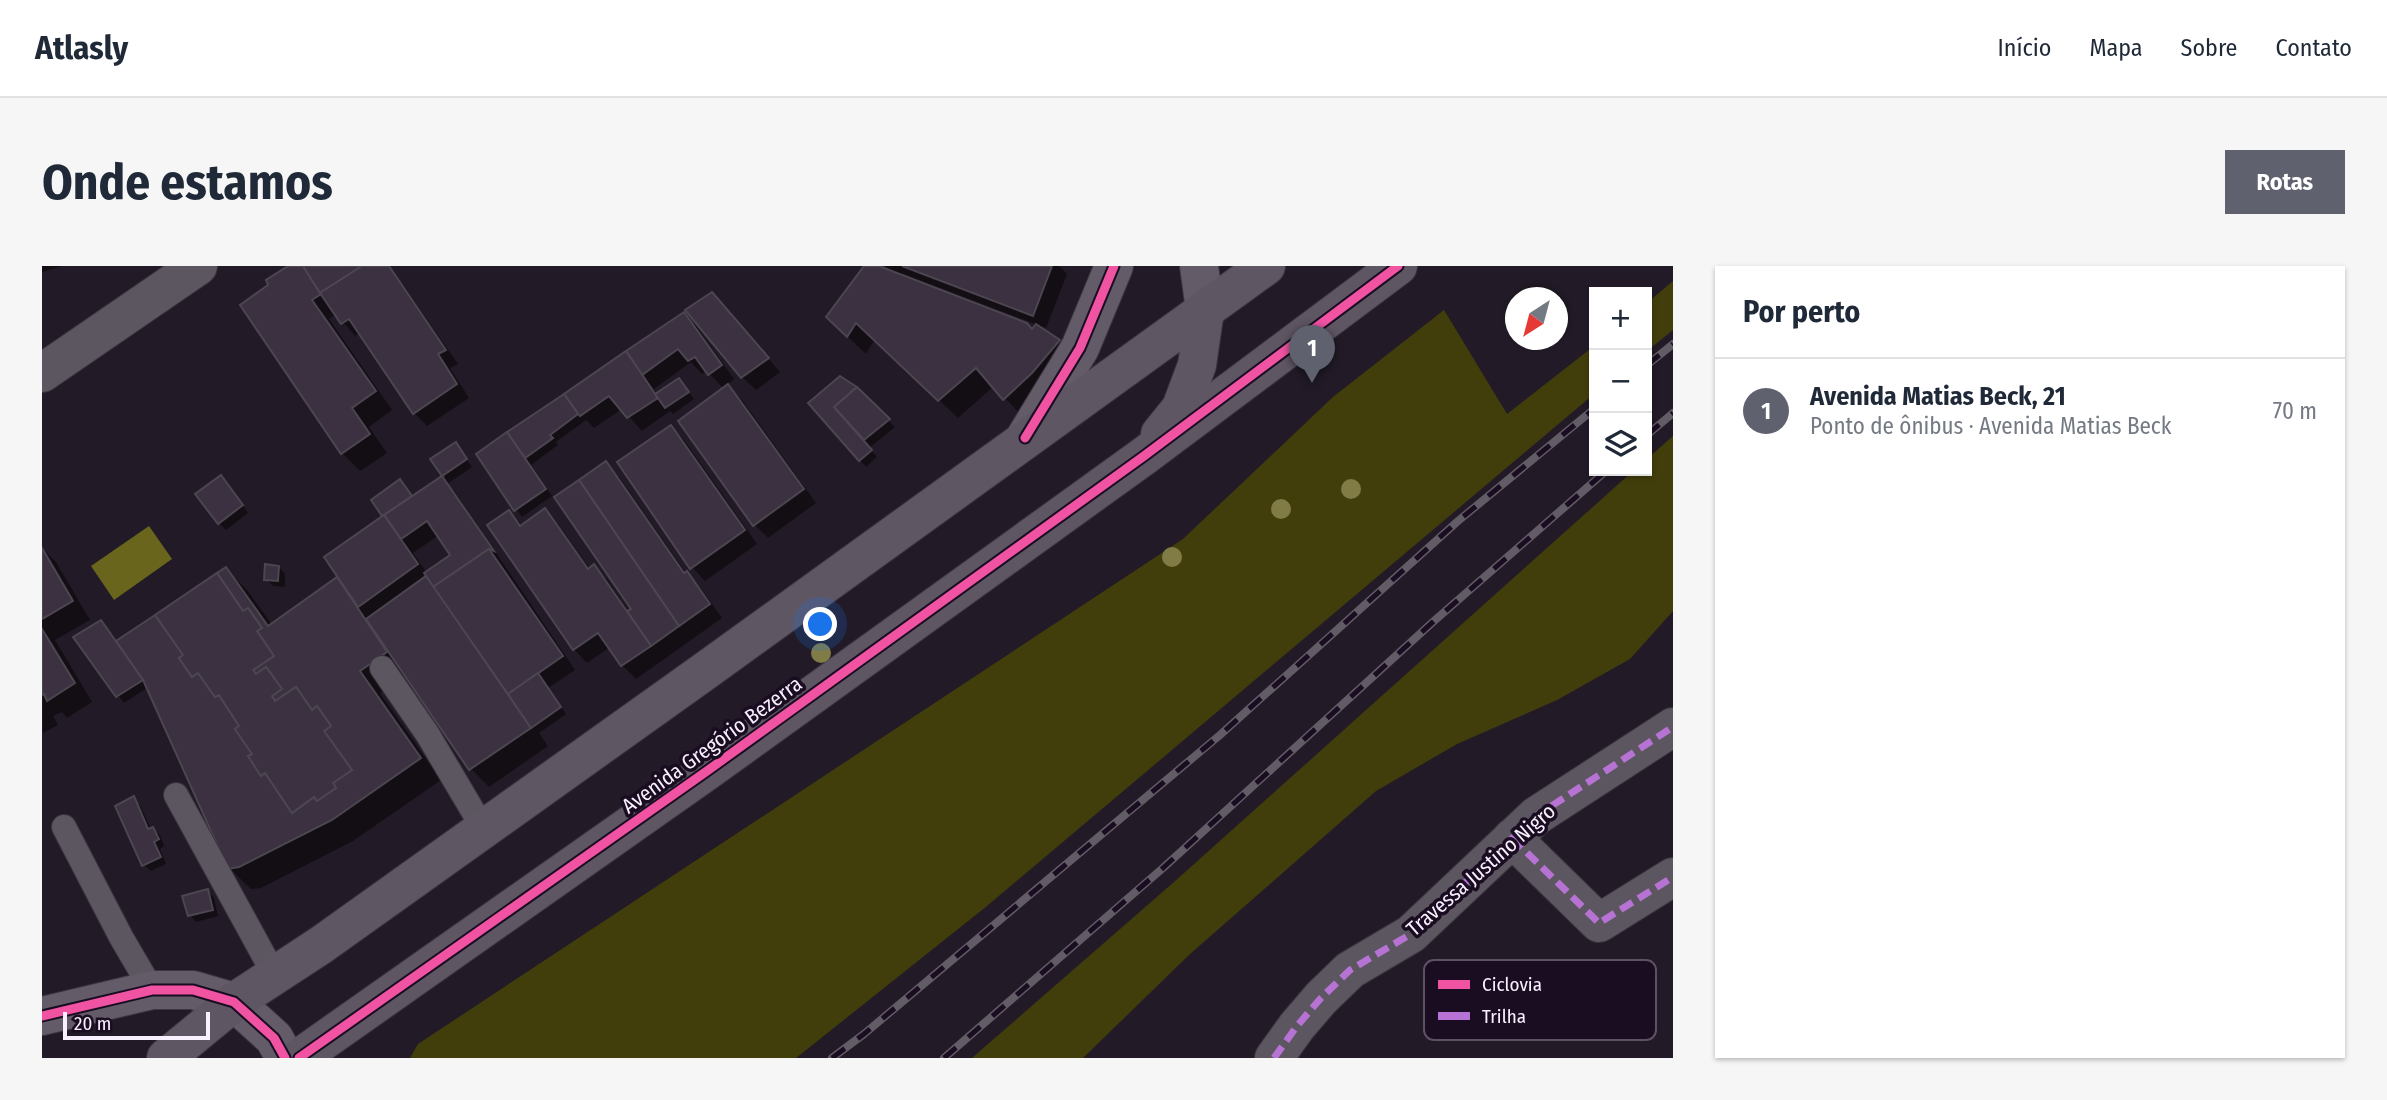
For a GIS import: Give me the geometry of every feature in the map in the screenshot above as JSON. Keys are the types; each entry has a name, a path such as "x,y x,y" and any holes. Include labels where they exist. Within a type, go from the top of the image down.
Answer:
{"main road":[{"path":"166,1058 234,1002 275,976 705,671 1266,266"},
{"name":"Avenida Gregório Bezerra","path":"299,1058 695,779 1144,456 1398,266"},
{"path":"1144,456 1181,408 1197,365 1205,310"}],"street":[{"path":"1025,438 1080,348 1114,266"},
{"path":"1199,266 1205,310"},
{"path":"42,373 179,272"},
{"name":"Travessa Justino Nigro","path":"1275,1058 1305,1017 1350,970 1411,934 1536,816 1673,727"},
{"path":"1513,838 1599,923 1673,877"},
{"path":"51,1017 152,990 193,990 234,1002 274,1038 285,1058"}],"lane":[{"path":"382,668 428,735 483,828"},
{"path":"176,795 275,976"},
{"path":"64,827 121,937 152,990"}],"shaded area":[{"path":"1673,281 1673,330 1652,347 1652,299"},
{"path":"1444,310 1507,414 1589,350 1589,398 987,906 796,1058 410,1058 418,1044 1183,539 1333,397"},
{"path":"1673,436 1673,611 1630,659 1557,700 1457,744 1376,791 1190,954 1083,1058 972,1058 1174,882 1627,476 1652,476 1652,455"},
{"path":"149,526 172,559 114,600 91,566"}],"building":[{"path":"288,266 303,266 321,294 312,300 376,391 352,408 370,434 341,454 240,305 268,285 266,280"},
{"path":"303,266 362,266 320,293"},
{"path":"362,266 389,266 446,350 438,354 457,384 413,414 349,319 341,324 320,293"},
{"path":"864,266 879,266 1027,323 1032,329 1036,324 1060,340 1032,373 1003,400 976,368 938,401 856,323 847,337 826,317"},
{"path":"902,266 1052,266 1033,316"},
{"path":"712,292 769,358 741,378 685,310"},
{"path":"684,312 722,365 708,375 695,357 688,361 678,349 642,375 626,351"},
{"path":"626,351 658,398 627,418 609,396 580,416 564,394"},
{"path":"840,376 857,387 834,407 872,450 859,461 808,403"},
{"path":"679,378 689,392 665,408 655,394"},
{"path":"728,384 804,489 753,526 678,421"},
{"path":"857,387 890,419 864,440 834,407"},
{"path":"564,394 578,414 550,435 553,438 525,458 507,432"},
{"path":"671,425 745,530 690,569 617,462"},
{"path":"507,432 546,489 514,511 476,454"},
{"path":"456,442 467,459 442,476 430,459"},
{"path":"606,461 684,573 687,571 710,604 679,626 579,480"},
{"path":"221,475 243,505 218,524 195,494"},
{"path":"442,476 494,551 489,549 433,587 424,573 450,555 427,521 401,539 384,515"},
{"path":"400,479 412,496 382,516 371,500"},
{"path":"579,480 679,626 651,646 627,611 631,609 554,497"},
{"path":"545,508 588,569 594,564 651,646 621,666 598,633 573,650 487,525 509,510 520,526"},
{"path":"384,515 418,564 358,607 324,557"},
{"path":"42,548 73,601 42,619"},
{"path":"489,549 563,656 508,694 433,587"},
{"path":"265,564 279,566 278,581 264,580"},
{"path":"226,567 268,626 337,577 387,652 360,671 421,758 332,820 239,867 228,869 143,680 116,641 155,615 183,655 179,658 192,677 198,673 215,697 219,695 239,726 235,729 252,754 248,756 261,776 265,773 292,813 314,797 317,801 336,788 333,783 352,770 324,731 331,726 317,706 312,710 296,687 275,701 272,696 282,689 266,667 256,674 253,670 274,656 257,631 262,628 248,608 243,611 217,573"},
{"path":"217,573 243,611 248,608 262,628 257,631 274,656 253,670 256,674 266,667 282,689 272,696 275,701 296,687 312,710 317,706 331,726 324,731 352,770 333,783 336,788 317,801 314,797 292,813 265,773 261,776 248,756 252,754 235,729 239,726 219,695 215,697 198,673 192,677 179,658 183,655 155,615"},
{"path":"426,576 531,728 469,770 366,619"},
{"path":"101,620 143,680 116,697 73,637"},
{"path":"42,629 75,683 47,701 44,694 42,695"},
{"path":"538,673 561,707 531,728 508,694"},
{"path":"134,796 148,829 153,827 159,839 154,842 161,857 142,866 115,806"},
{"path":"208,889 213,910 188,916 182,896"}],"railway":[{"path":"1652,361 1673,344"},
{"path":"832,1058 1220,735 1458,521 1589,413"},
{"path":"1652,431 1673,413"},
{"path":"944,1058 1163,868 1434,621 1600,476"}],"marked path":[{"path":"1274,1058 1321,998 1350,970 1411,934 1536,816 1673,727"},
{"path":"1512,838 1599,923 1673,877"}],"cycle path":[{"path":"1025,438 1080,348 1114,266"},
{"path":"299,1058 707,771 1144,456 1398,266"},
{"path":"42,1016 152,990 193,990 234,1002 274,1038 285,1058"}],"place":[{"name":"Avenida Matias Beck, 21","path":"1312,383"}]}
